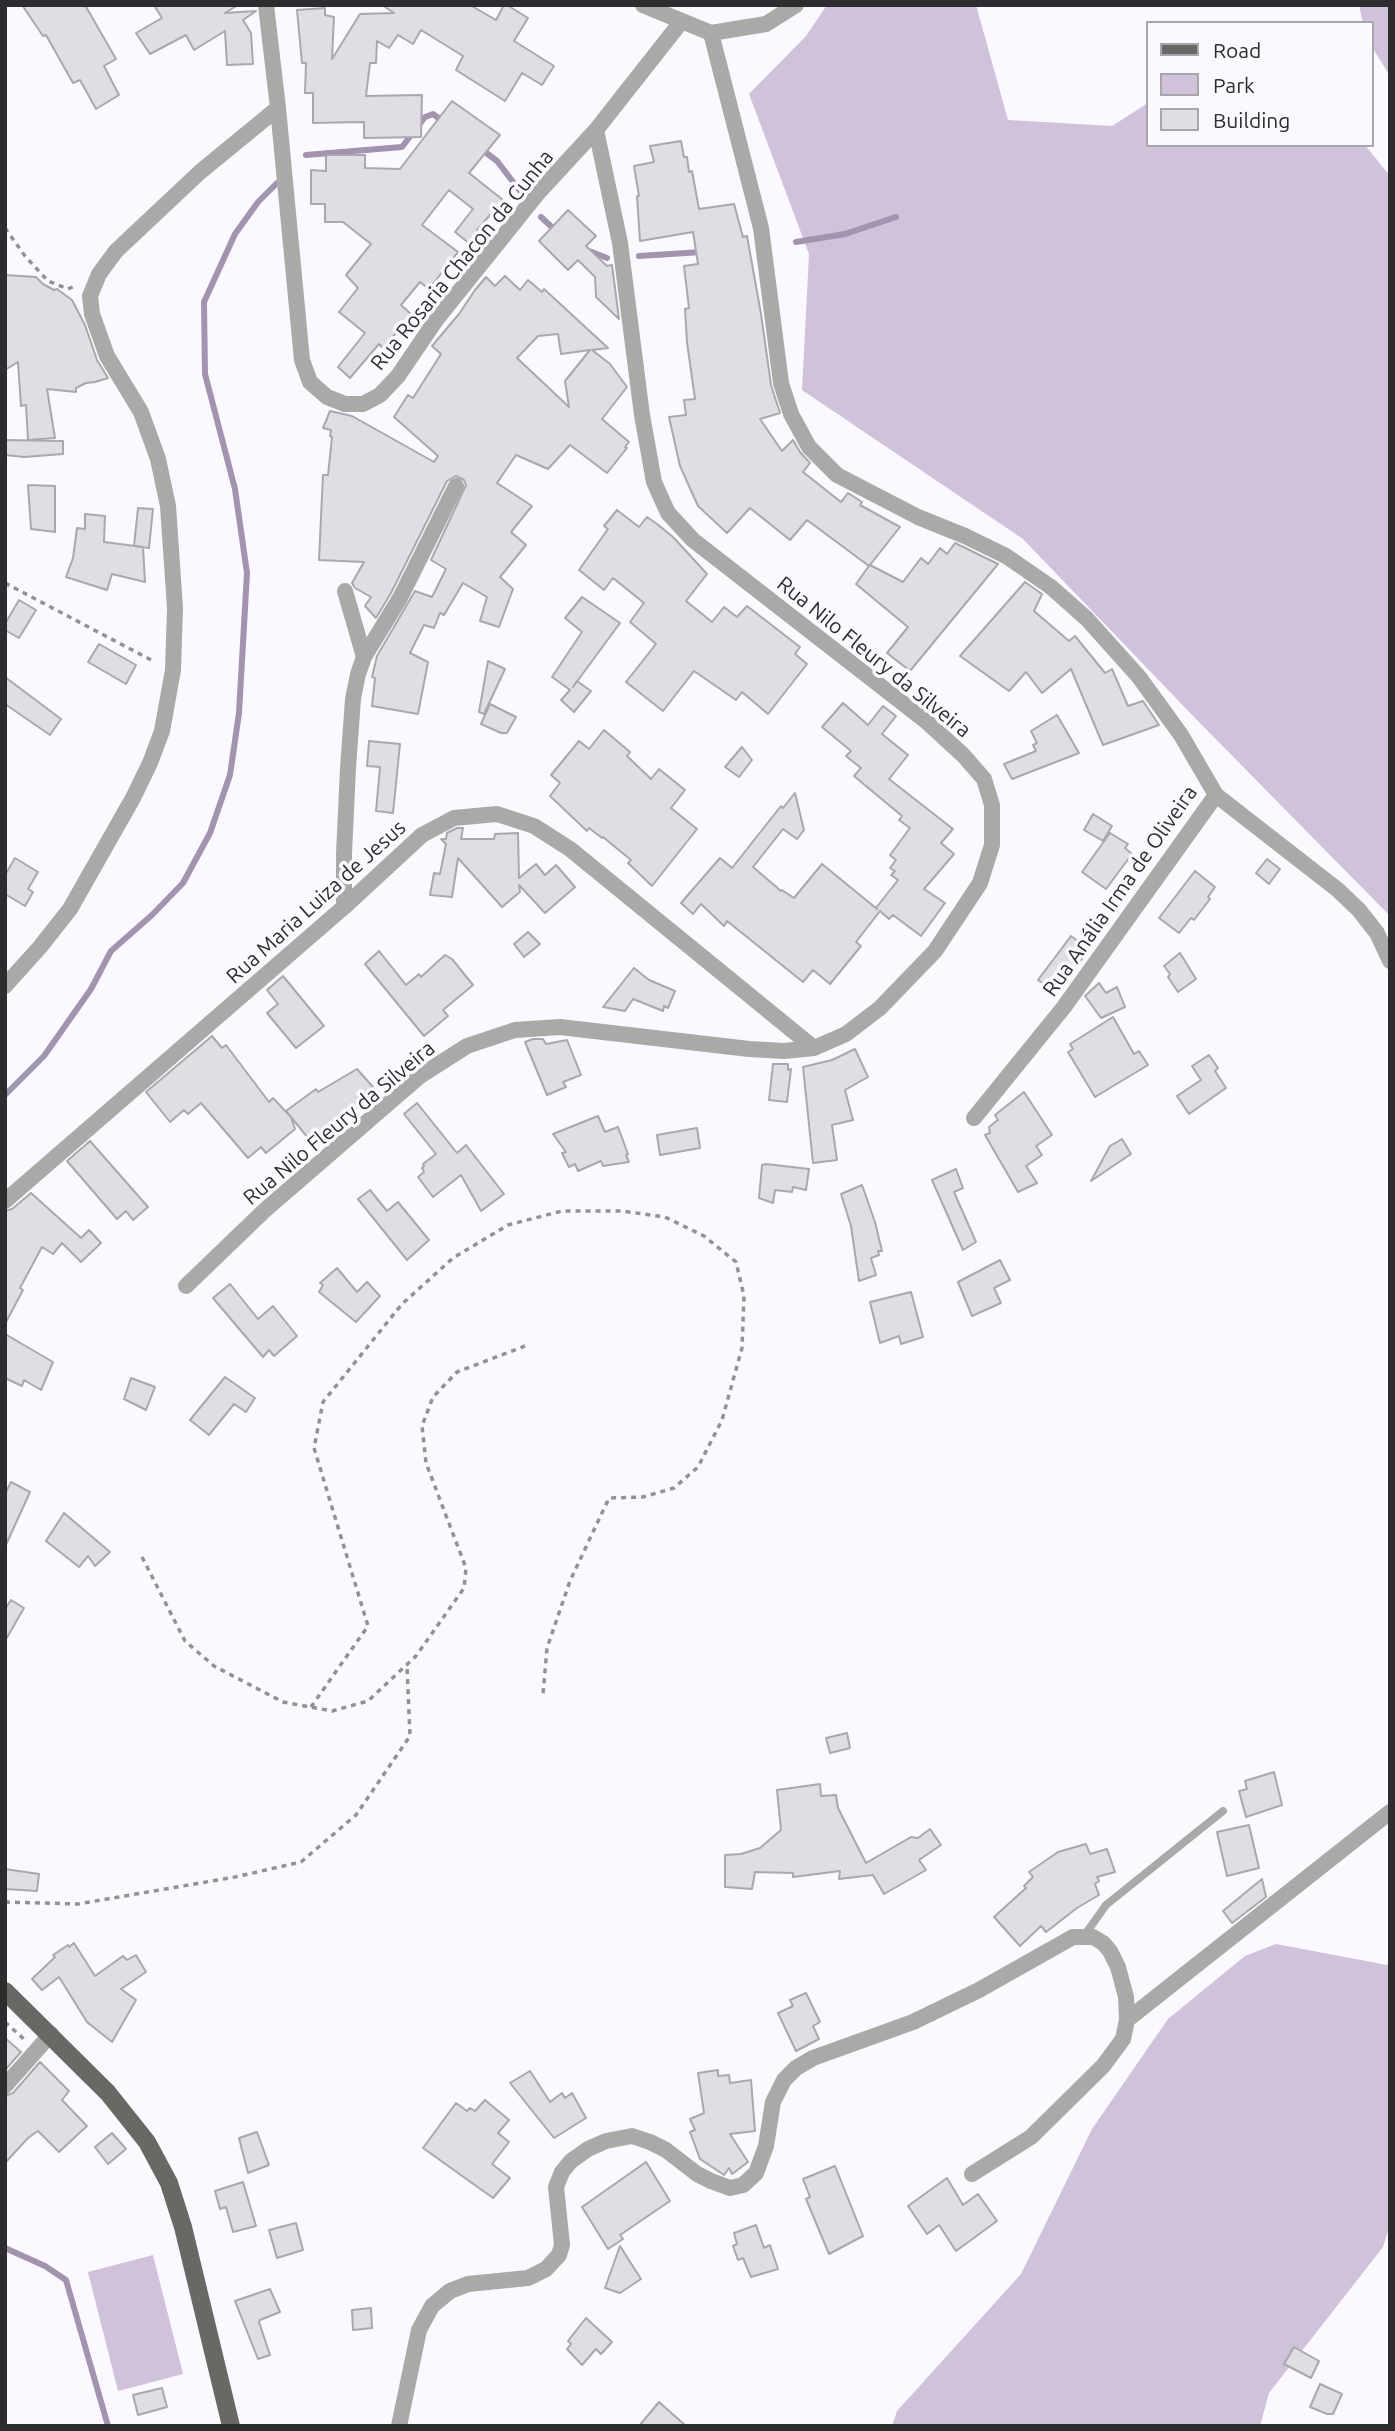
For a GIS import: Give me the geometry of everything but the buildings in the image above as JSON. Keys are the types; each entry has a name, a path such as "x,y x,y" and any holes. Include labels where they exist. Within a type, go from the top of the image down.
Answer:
{"main road":[{"path":"5,1991 108,2093 147,2142 169,2183 183,2227 232,2426"}],"street":[{"name":"Rua Rosaria Chacon da Cunha","path":"266,5 302,360 310,382 327,397 345,404 363,404 380,395 398,376 436,320 538,193 596,130 681,22"},
{"path":"643,5 711,33 766,24 796,5"},
{"name":"Rua Anália Irma de Oliveira","path":"711,33 761,228 781,383 791,414 809,447 838,475 918,517 1006,556 1051,587 1087,619 1139,677 1181,736 1216,795 1064,1007 974,1118"},
{"path":"5,986 70,909 133,798 162,732 173,670 176,608 168,506 158,459 141,412 107,356 92,314 90,296 99,274 116,251 200,172 278,108"},
{"name":"Rua Nilo Fleury da Silveira","path":"186,1286 265,1210 420,1076 467,1046 515,1030 560,1027 749,1049 784,1051 814,1048 846,1034 880,1008 935,951 980,883 992,845 992,805 984,779 928,722 693,540 668,513 654,482 642,415 620,243 596,130"},
{"path":"344,907 344,854 353,699 364,657 400,597 456,486"},
{"path":"345,591 364,657"},
{"path":"1216,795 1345,897 1377,933 1390,961"},
{"name":"Rua Maria Luiza de Jesus","path":"5,1201 344,907 422,835 454,818 497,814 534,826 570,849 814,1048"},
{"path":"1127,2020 1390,1812"},
{"path":"399,2426 419,2330 432,2306 450,2291 468,2284 528,2278 546,2269 559,2255 562,2245 556,2187 562,2172 587,2149 606,2141 632,2136 666,2150 697,2174 711,2181 730,2188 743,2185 756,2173 766,2146 773,2102 784,2080 796,2068 813,2058 913,2022 979,1990 1073,1937 1093,1937 1110,1951 1118,1967 1126,1997 1127,2020 1123,2039 1070,2100 1031,2137 972,2174"},
{"path":"5,2086 51,2034"}],"lane":[{"path":"1084,1936 1106,1905 1223,1811"}],"path":[{"path":"5,228 41,274 55,285 68,289 99,274"},
{"path":"5,583 173,670"},
{"path":"312,1707 368,1626 314,1448 323,1402 402,1304 453,1258 508,1225 562,1211 622,1211 665,1216 704,1236 736,1262 744,1296 742,1348 722,1420 698,1467 674,1488 643,1497 609,1498 570,1581 547,1647 543,1694"},
{"path":"142,1557 186,1641 214,1665 283,1702 332,1711 368,1701 407,1665 464,1588 466,1568 426,1463 422,1426 433,1397 457,1372 525,1346"},
{"path":"5,1902 78,1903 235,1877 301,1862 356,1815 410,1736 407,1665"},
{"path":"5,2022 37,2051"}],"green space":[{"path":"827,5 976,5 1008,120 1112,126 1146,104 1146,147 1367,147 1390,176 1390,916 1023,539 802,390 809,254 749,94 806,36"},
{"path":"1359,5 1390,5 1390,76 1374,50 1374,21 1363,21"},
{"path":"1276,1944 1387,1965 1390,1963 1390,2224 1383,2247 1269,2393 1260,2426 892,2426 897,2411 1021,2274 1092,2129 1168,2019 1245,1956"},
{"path":"153,2255 183,2374 118,2391 88,2272"}],"waterway":[{"path":"306,155 402,147 425,117 433,114 444,122"},
{"path":"481,149 497,161 520,191"},
{"path":"5,1095 44,1056 91,989 111,951 183,883 210,833 230,775 239,713 247,573 235,489 205,374 204,302 235,234 258,202 277,183"},
{"path":"541,217 556,231"},
{"path":"796,242 845,234 896,217"},
{"path":"589,251 607,258"},
{"path":"639,256 702,252"},
{"path":"5,2248 45,2266 66,2280 108,2426"}]}
